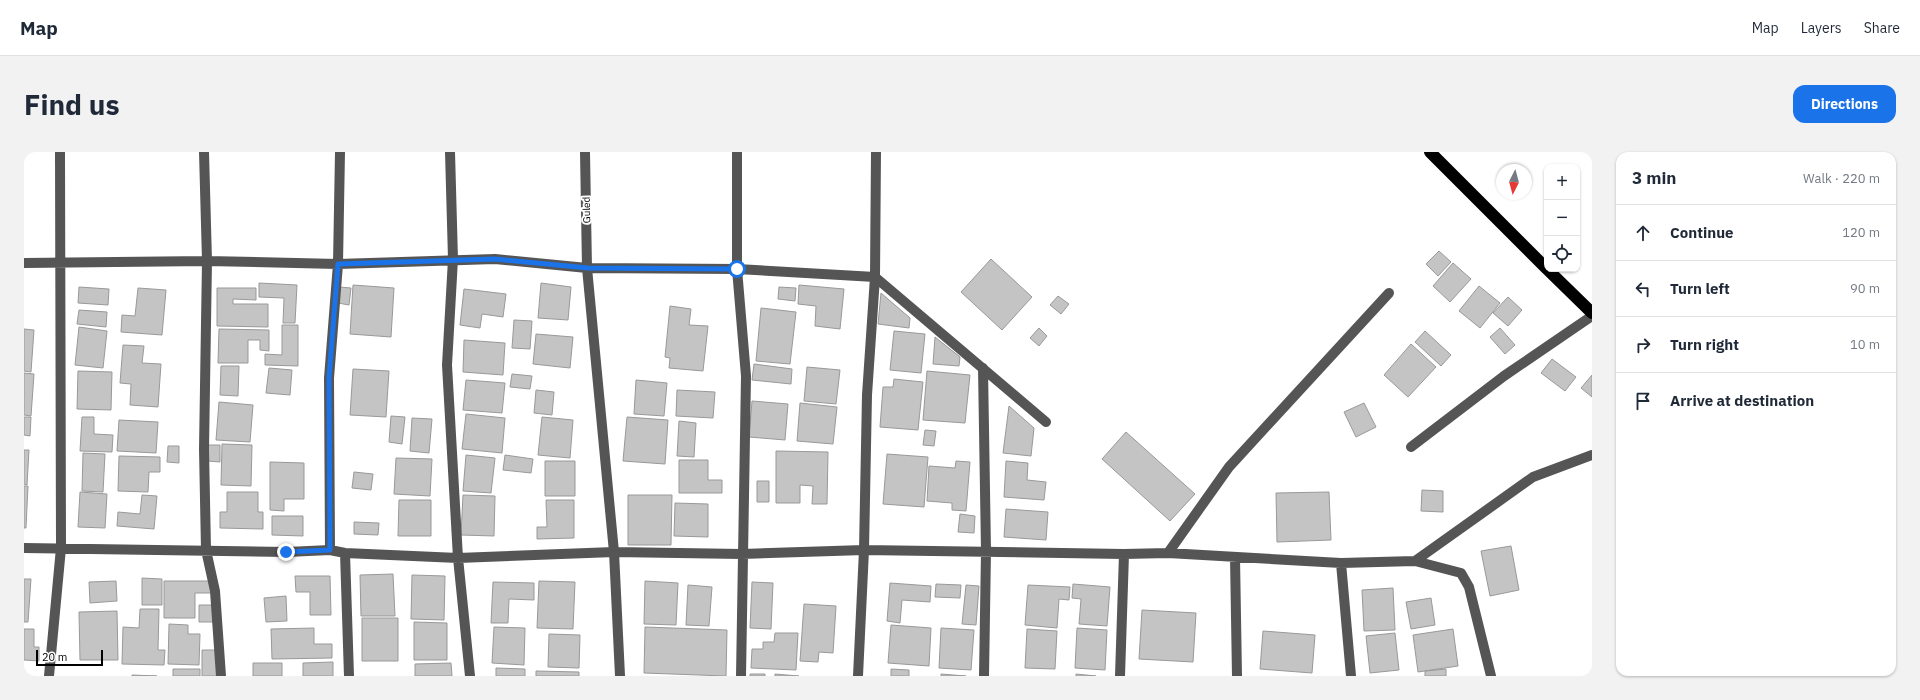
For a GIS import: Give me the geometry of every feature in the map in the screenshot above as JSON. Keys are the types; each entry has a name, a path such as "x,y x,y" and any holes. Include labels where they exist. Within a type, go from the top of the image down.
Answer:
{"highway":[{"path":"1430,152 1544,266"},
{"path":"1550,272 1592,315"}],"street":[{"path":"49,676 60,548 60,152"},
{"path":"204,152 207,261 204,449 206,550 215,591 221,676"},
{"path":"330,550 329,378 338,264 340,152"},
{"path":"450,152 453,259 447,365 458,558 470,676"},
{"name":"Guled","path":"585,152 588,268 614,552 620,676"},
{"path":"737,152 737,269 746,376 741,676"},
{"path":"858,676 864,550 866,395 875,277 876,152"},
{"path":"24,263 207,261 338,264 453,259 495,259 588,268 737,269 875,277 1046,422"},
{"path":"1168,553 1229,467 1389,293"},
{"path":"1411,447 1504,376 1592,315"},
{"path":"983,368 986,551 984,676"},
{"path":"1415,561 1534,477 1592,455"},
{"path":"24,548 286,552 330,550 345,553 458,558 614,552 742,554 864,550 986,551 1124,554 1168,553 1341,563 1415,561 1461,573 1470,587 1491,676"},
{"path":"345,553 350,676"},
{"path":"1120,676 1124,554"},
{"path":"1235,557 1237,676"},
{"path":"1341,563 1351,676"}],"building":[{"path":"1439,251 1451,262 1438,276 1426,264"},
{"path":"991,259 1032,297 1002,330 961,292"},
{"path":"1453,263 1471,279 1450,302 1433,286"},
{"path":"259,283 297,285 295,323 283,323 284,298 259,297"},
{"path":"541,283 571,287 568,320 538,318"},
{"path":"353,285 394,288 391,337 350,334"},
{"path":"799,285 844,289 840,329 815,326 816,306 798,304"},
{"path":"1479,286 1500,303 1480,328 1459,311"},
{"path":"79,287 109,289 108,305 78,303"},
{"path":"339,287 351,288 349,305 338,303"},
{"path":"779,287 796,288 795,301 778,299"},
{"path":"138,288 166,290 162,335 121,332 122,315 135,316"},
{"path":"217,288 256,288 256,300 233,299 233,304 268,304 268,327 217,326"},
{"path":"464,289 506,294 503,317 482,314 480,328 460,325"},
{"path":"881,293 910,318 909,328 878,324"},
{"path":"1058,296 1069,304 1061,314 1050,305"},
{"path":"1508,297 1522,310 1508,326 1493,313"},
{"path":"670,306 691,309 689,325 708,326 703,371 669,368 670,358 665,357"},
{"path":"761,308 796,312 790,364 756,361"},
{"path":"79,310 107,312 106,327 77,324"},
{"path":"514,320 532,321 530,349 512,348"},
{"path":"282,325 298,325 298,366 265,365 265,354 282,355"},
{"path":"79,327 107,331 103,368 75,365"},
{"path":"1039,328 1047,336 1039,346 1030,338"},
{"path":"1500,328 1515,345 1505,354 1490,337"},
{"path":"24,329 34,330 31,372 24,371"},
{"path":"219,329 269,330 269,351 260,350 260,340 248,340 248,363 218,363"},
{"path":"894,331 925,334 921,373 890,370"},
{"path":"1425,331 1451,355 1441,366 1415,342"},
{"path":"536,334 573,337 570,368 533,364"},
{"path":"935,337 960,357 959,366 933,364"},
{"path":"464,340 505,343 503,375 463,372"},
{"path":"1411,344 1436,367 1408,397 1384,375"},
{"path":"123,345 144,346 142,363 161,364 158,407 130,405 131,384 120,383"},
{"path":"1552,359 1576,377 1565,391 1541,373"},
{"path":"754,364 792,369 791,384 752,380"},
{"path":"221,366 239,366 238,396 220,395"},
{"path":"807,367 840,370 836,404 804,401"},
{"path":"269,368 292,370 290,395 266,393"},
{"path":"353,369 389,371 386,417 350,415"},
{"path":"78,371 112,372 111,410 77,409"},
{"path":"927,371 970,375 965,423 923,420"},
{"path":"24,373 34,374 31,416 24,415"},
{"path":"512,374 532,376 530,389 510,387"},
{"path":"1592,375 1592,397 1581,388"},
{"path":"894,379 923,382 918,430 880,427 883,387 893,387"},
{"path":"466,380 505,383 502,413 463,410"},
{"path":"636,380 667,383 664,416 634,414"},
{"path":"536,390 554,392 552,415 534,413"},
{"path":"677,390 715,392 713,418 676,416"},
{"path":"752,401 788,404 785,440 749,437"},
{"path":"219,402 253,405 250,442 216,440"},
{"path":"800,403 837,407 833,444 797,441"},
{"path":"1364,403 1376,427 1356,437 1344,412"},
{"path":"1009,406 1034,428 1031,456 1003,453"},
{"path":"466,414 505,418 502,453 462,449"},
{"path":"391,416 405,417 402,444 389,442"},
{"path":"24,417 31,417 30,436 24,435"},
{"path":"82,417 94,417 94,434 113,435 112,452 80,451"},
{"path":"542,417 573,420 570,458 538,455"},
{"path":"627,417 668,420 665,464 623,461"},
{"path":"412,418 432,419 429,453 410,451"},
{"path":"119,420 158,422 156,453 117,451"},
{"path":"679,421 696,423 694,457 677,456"},
{"path":"925,430 936,431 934,446 923,445"},
{"path":"1126,432 1195,494 1170,521 1102,459"},
{"path":"222,444 252,445 251,486 221,485"},
{"path":"208,445 220,445 220,462 207,461"},
{"path":"168,446 179,446 179,463 167,462"},
{"path":"24,450 29,450 27,485 24,484"},
{"path":"776,451 828,452 827,504 812,504 813,486 800,485 800,503 776,503"},
{"path":"83,453 105,454 103,492 82,491"},
{"path":"887,454 928,457 924,507 883,504"},
{"path":"466,455 495,458 491,493 463,491"},
{"path":"505,455 533,459 531,473 503,470"},
{"path":"119,456 160,457 160,472 149,472 148,492 118,491"},
{"path":"396,458 432,459 430,496 394,494"},
{"path":"679,460 708,460 708,480 722,480 722,493 679,493"},
{"path":"545,461 575,461 575,496 545,496"},
{"path":"956,461 970,462 966,511 952,510 952,503 927,501 929,466 955,468"},
{"path":"1006,461 1028,463 1027,480 1046,482 1044,500 1004,497"},
{"path":"270,462 304,463 304,499 284,499 284,511 270,510"},
{"path":"354,472 373,474 371,490 352,488"},
{"path":"757,481 769,481 769,502 757,502"},
{"path":"24,486 28,486 26,528 24,528"},
{"path":"1422,490 1443,491 1443,512 1421,511"},
{"path":"80,492 107,494 105,528 78,527"},
{"path":"227,492 258,492 258,512 263,512 263,529 220,528 220,512 227,512"},
{"path":"1329,492 1331,540 1277,542 1276,493"},
{"path":"142,495 157,496 154,529 117,526 118,512 140,514"},
{"path":"463,495 495,496 494,536 461,535"},
{"path":"628,495 672,495 671,545 628,545"},
{"path":"399,500 431,500 431,536 398,536"},
{"path":"546,500 574,500 574,538 537,539 537,527 547,527"},
{"path":"675,503 708,504 708,537 674,536"},
{"path":"1006,509 1048,512 1046,540 1004,537"},
{"path":"960,514 975,516 974,533 958,532"},
{"path":"272,516 303,516 303,536 272,535"},
{"path":"354,522 379,523 378,535 354,534"},
{"path":"1511,546 1519,590 1490,596 1481,551"},
{"path":"393,574 395,616 361,616 360,575"},
{"path":"412,575 445,576 444,620 411,619"},
{"path":"295,576 330,576 331,615 310,615 310,592 296,592"},
{"path":"142,578 162,579 162,605 142,605"},
{"path":"24,579 31,579 28,622 24,622"},
{"path":"116,581 117,601 90,603 89,582"},
{"path":"164,581 210,581 211,593 195,593 195,618 164,618"},
{"path":"539,581 575,582 573,629 537,628"},
{"path":"645,581 678,583 676,625 644,624"},
{"path":"493,582 534,583 534,600 509,599 508,623 491,623"},
{"path":"752,582 773,583 771,629 750,628"},
{"path":"890,583 931,586 930,602 902,600 900,623 887,621"},
{"path":"936,584 961,585 960,598 935,597"},
{"path":"1073,584 1110,587 1107,626 1079,624 1081,599 1072,598"},
{"path":"688,585 712,587 709,626 686,625"},
{"path":"966,585 979,586 976,625 962,624"},
{"path":"1028,585 1070,587 1069,600 1059,599 1057,628 1025,625"},
{"path":"1393,588 1395,630 1364,631 1362,590"},
{"path":"286,596 287,621 266,622 264,598"},
{"path":"1431,598 1435,625 1411,629 1406,602"},
{"path":"804,604 836,606 833,653 819,652 818,662 800,661"},
{"path":"199,605 213,605 213,622 199,622"},
{"path":"140,609 159,609 158,650 165,650 164,665 122,664 123,627 139,628"},
{"path":"1142,610 1196,613 1193,662 1139,659"},
{"path":"117,611 118,660 80,660 79,612"},
{"path":"362,618 398,618 398,661 362,661"},
{"path":"414,622 447,623 447,660 414,660"},
{"path":"169,624 188,625 188,634 200,634 199,665 168,664"},
{"path":"891,625 931,628 929,666 888,663"},
{"path":"494,627 525,628 524,665 492,663"},
{"path":"645,627 727,630 726,676 644,673"},
{"path":"314,628 314,644 332,644 332,658 272,659 271,629"},
{"path":"941,628 974,630 971,670 939,668"},
{"path":"1077,628 1107,630 1105,670 1075,668"},
{"path":"24,629 34,629 34,647 39,647 39,661 24,660"},
{"path":"1027,629 1057,631 1055,669 1025,668"},
{"path":"1453,629 1458,666 1418,672 1413,635"},
{"path":"1263,631 1315,635 1312,673 1260,669"},
{"path":"775,633 798,633 796,670 751,668 752,649 763,649 763,642 774,642"},
{"path":"1395,633 1399,670 1370,673 1366,636"},
{"path":"549,634 580,635 579,668 548,667"},
{"path":"202,650 218,650 217,676 202,676"},
{"path":"333,662 333,676 303,676 303,663"},
{"path":"253,663 282,663 282,676 253,676"},
{"path":"451,663 452,676 415,676 415,664"},
{"path":"496,668 525,669 525,676 496,676"},
{"path":"173,669 200,669 200,676 173,676"},
{"path":"891,669 909,670 909,676 891,676"},
{"path":"1446,669 1446,676 1425,676 1425,671"},
{"path":"536,671 579,672 579,676 536,676"},
{"path":"750,674 765,674 765,676 750,676"},
{"path":"775,674 799,676 775,676"},
{"path":"941,674 966,676 941,676"},
{"path":"1076,674 1096,676 1076,676"},
{"path":"132,675 157,676 132,676"}],"route":[{"path":"286,552 330,550 329,378 338,264 453,259 495,259 588,268 737,269"}]}
